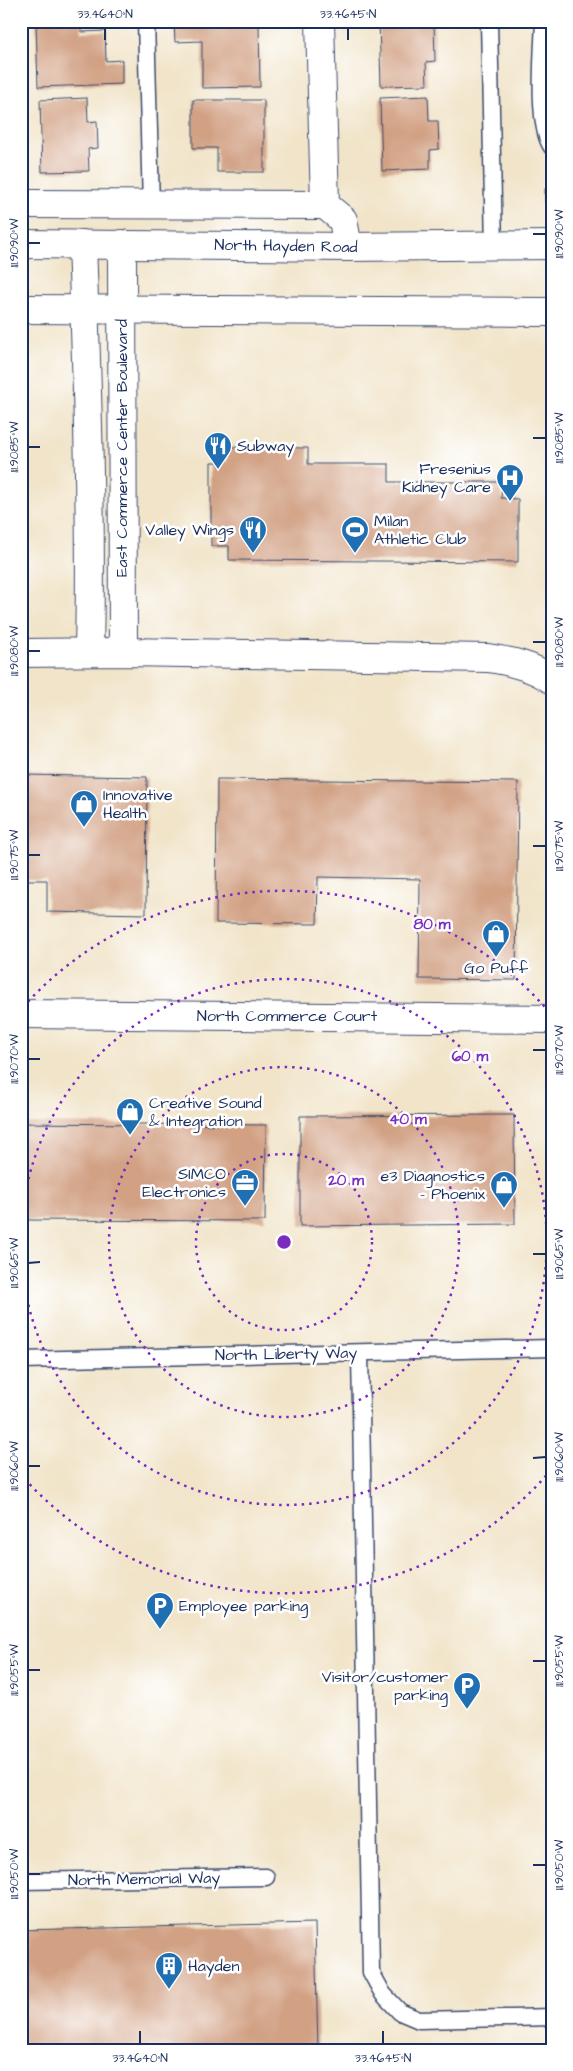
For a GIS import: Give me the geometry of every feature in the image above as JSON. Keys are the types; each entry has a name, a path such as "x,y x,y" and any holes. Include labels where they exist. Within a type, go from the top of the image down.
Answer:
{"street":[{"path":"320,21 324,205"},
{"path":"21,204 151,206 324,205 343,220 348,248"},
{"name":"North Hayden Road","path":"21,244 348,248 552,245"},
{"name":"East Commerce Center Boulevard","path":"82,244 90,550 89,652"},
{"name":"East Commerce Center Boulevard","path":"122,244 123,652"},
{"path":"21,309 552,312"},
{"path":"21,653 123,652 488,658 525,666 552,680"},
{"name":"North Commerce Court","path":"21,1014 552,1018"}],"lane":[{"path":"146,21 151,206"},
{"path":"489,21 494,246"},
{"path":"544,21 543,122 547,140 552,147"},
{"name":"North Liberty Way","path":"21,1360 552,1348"},
{"path":"360,1353 371,1972 383,1994 400,2012 419,2020 552,2017"},
{"name":"North Memorial Way","path":"21,1881 266,1877"}],"building":[{"path":"36,21 81,21 81,32 105,31 106,61 122,60 122,84 38,87"},
{"path":"174,21 259,21 260,87 202,88 202,41 175,42"},
{"path":"379,21 434,21 435,61 426,62 427,85 381,86"},
{"path":"428,96 429,121 438,121 439,149 430,150 430,169 382,171 380,98"},
{"path":"87,98 88,122 97,121 98,148 88,149 89,171 42,172 40,100"},
{"path":"193,100 264,100 264,172 217,172 217,148 193,148"},
{"path":"545,189 552,189 552,201 545,201"},
{"path":"227,447 308,448 308,464 389,464 389,482 502,482 501,498 518,499 518,562 229,560 229,546 211,546 211,462 227,462"},
{"path":"21,468 24,468 23,544 21,544"},
{"name":"Innovative Health","path":"21,775 147,777 146,914 47,912 47,880 21,880"},
{"path":"217,779 518,782 516,980 419,979 420,879 318,877 317,924 216,923"},
{"path":"514,1115 515,1224 300,1226 300,1116"},
{"path":"21,1123 266,1125 265,1221 21,1220"},
{"name":"Hayden","path":"315,1923 318,2050 21,2050 21,1930"}],"place":[{"name":"Subway","path":"218,470"},
{"name":"Fresenius Kidney Care","path":"510,502"},
{"name":"Valley Wings","path":"253,554"},
{"name":"Milan Athletic Club","path":"355,554"},
{"name":"Innovative Health","path":"84,828"},
{"name":"Go Puff","path":"496,958"},
{"name":"Creative Sound & Integration","path":"130,1136"},
{"name":"SIMCO Electronics","path":"245,1207"},
{"name":"e3 Diagnostics - Phoenix","path":"504,1209"},
{"name":"Employee parking","path":"160,1630"},
{"name":"Visitor/customer parking","path":"467,1710"},
{"name":"Hayden","path":"169,1990"}]}
